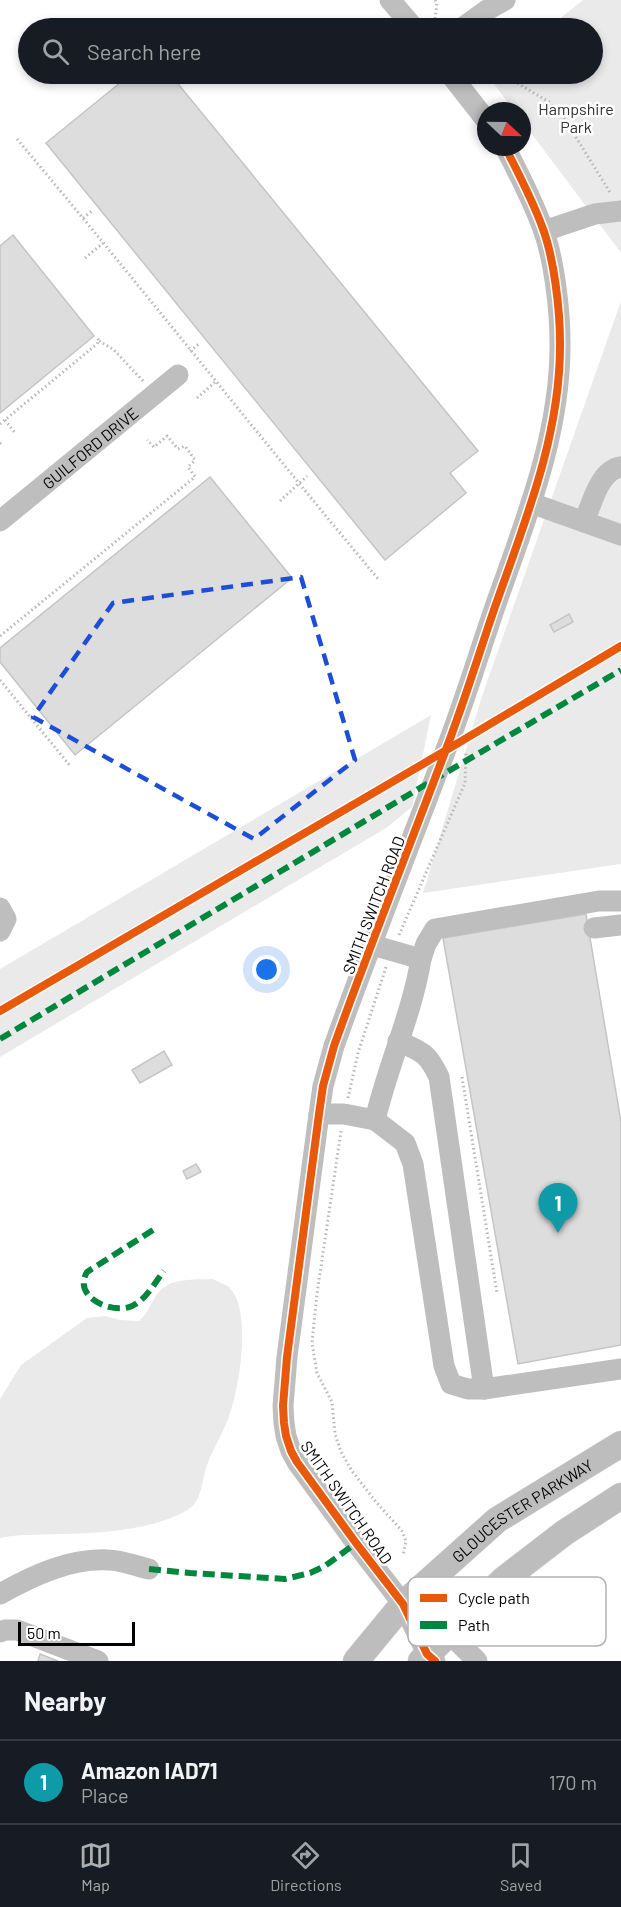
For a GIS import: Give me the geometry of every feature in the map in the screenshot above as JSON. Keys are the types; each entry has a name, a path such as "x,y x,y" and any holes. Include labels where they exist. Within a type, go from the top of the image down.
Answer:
{"main road":[{"name":"GLOUCESTER PARKWAY","path":"433,1577 497,1520 621,1444"},
{"path":"506,1577 564,1533 621,1496"},
{"name":"GLOUCESTER PARKWAY","path":"356,1661 408,1600"},
{"path":"428,1659 438,1646"}],"street":[{"path":"390,0 405,18"},
{"path":"476,18 505,0"},
{"path":"458,84 477,108"},
{"name":"SMITH SWITCH ROAD","path":"408,1615 403,1604 356,1543 291,1451 284,1424 287,1358 323,1086 334,1046 382,948 550,440 556,407 561,343 557,298 544,231 510,156"},
{"path":"544,231 618,206"},
{"name":"GUILFORD DRIVE","path":"0,522 178,375"},
{"path":"584,522 603,479 613,468 621,467"},
{"path":"531,503 621,535"},
{"path":"375,1120 383,1086 417,987 421,959 426,944 435,929 600,901 621,901"},
{"path":"0,908 6,919 0,932"},
{"path":"594,928 621,925"},
{"path":"382,948 421,959"},
{"path":"398,1041 423,1052 431,1060 439,1077 484,1389"},
{"path":"319,1114 344,1114 375,1120 405,1143 412,1164 444,1366 451,1384 468,1389 484,1389 621,1369"},
{"path":"0,1594 28,1578 86,1560 110,1560 149,1569"},
{"name":"SMITH SWITCH ROAD","path":"403,1604 408,1607"},
{"path":"0,1632 17,1630 98,1661"},
{"name":"SMITH SWITCH ROAD","path":"462,1646 477,1661"}],"path":[{"path":"435,0 437,3 435,18"},
{"path":"519,84 549,102 564,118 618,206"},
{"path":"17,139 379,580"},
{"path":"83,218 92,211"},
{"path":"85,258 103,243"},
{"path":"0,424 97,344 98,339 113,349 145,383 151,383"},
{"path":"190,351 199,344"},
{"path":"197,399 215,382"},
{"path":"5,420 16,434"},
{"path":"0,636 195,477 188,469 195,460 185,446 178,449 167,436 154,447 147,440"},
{"path":"280,501 307,476"},
{"path":"0,680 71,767"},
{"path":"403,1556 406,1541 402,1531 352,1471 341,1452 335,1434 332,1402 317,1373 312,1343 317,1294 344,1114 382,948 414,903 465,783 466,750"},
{"path":"462,1077 497,1293"}],"highlighted area":[{"path":"301,577 355,760 254,839 33,717 113,603"}],"green space":[{"name":"Hampshire Park","path":"583,0 621,0 621,253 531,133 531,102 507,102 494,84 603,84 603,18 560,18"},
{"path":"621,301 621,864 423,893 482,696"},
{"path":"431,715 412,807 386,828 0,1057 0,969"},
{"path":"213,1279 229,1287 236,1298 241,1313 242,1351 232,1406 226,1425 207,1465 195,1503 184,1512 170,1518 139,1527 107,1532 0,1538 0,1399 21,1365 87,1318 105,1316 139,1321 158,1293 169,1284 183,1280"}],"building":[{"path":"119,84 178,84 478,451 450,473 466,493 385,560 46,143"},
{"path":"13,235 94,336 0,413 0,246"},
{"path":"210,477 292,578 75,755 0,662 0,648"},
{"path":"569,614 573,622 554,632 550,625"},
{"path":"586,914 621,1122 621,1345 518,1364 443,938"},
{"path":"164,1051 172,1065 140,1083 132,1070"},
{"path":"196,1164 201,1172 187,1179 183,1171"},
{"path":"40,1654 58,1661 38,1661"}],"marked path":[{"path":"0,1039 621,670"},
{"path":"153,1230 87,1272 84,1281 85,1289 96,1302 114,1308 124,1308 142,1300 164,1271"},
{"path":"149,1569 285,1579 310,1573 325,1566 356,1543"}],"cycle path":[{"path":"408,1614 403,1604 297,1462 286,1436 283,1406 287,1357 323,1086 334,1046 452,734 530,508 555,409 560,342 558,300 553,269 539,219 510,156"},
{"path":"0,1011 621,646"},
{"path":"423,1646 427,1654 435,1661"}],"place":[{"name":"Amazon IAD71","path":"558,1233"}]}
